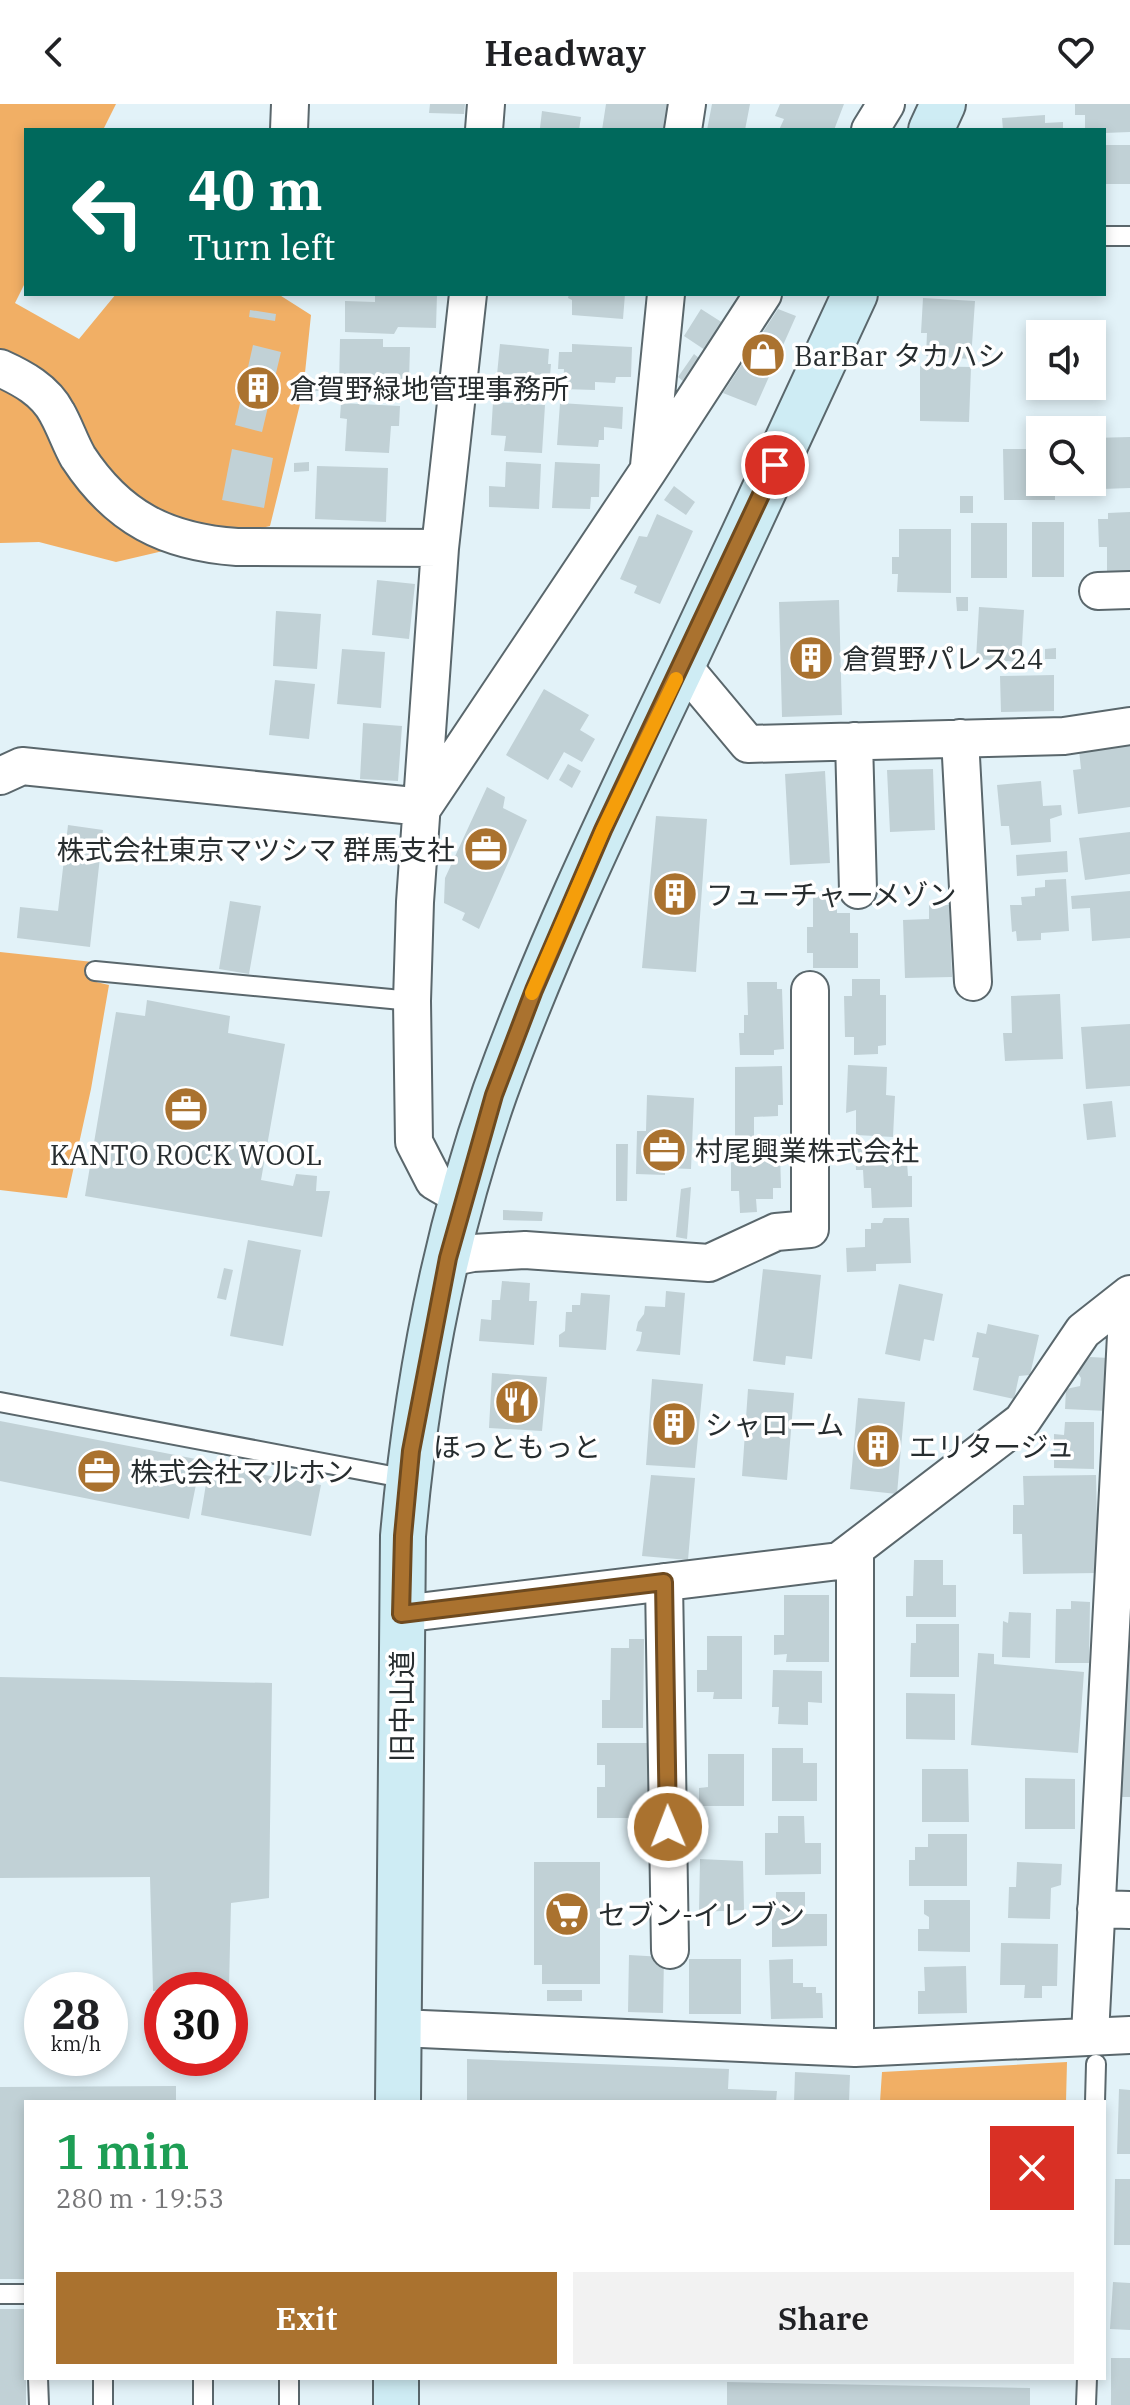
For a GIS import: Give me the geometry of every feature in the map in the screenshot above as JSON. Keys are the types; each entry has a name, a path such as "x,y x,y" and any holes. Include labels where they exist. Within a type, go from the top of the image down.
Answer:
{"main road":[{"path":"932,128 943,104"},
{"name":"旧中山道","path":"398,2100 401,1614 408,1479 433,1327 463,1198 494,1095 534,990 603,830 854,296"},
{"path":"396,2380 396,2405"}],"street":[{"path":"289,128 290,104"},
{"path":"484,128 486,104"},
{"path":"683,128 687,104"},
{"path":"871,128 886,104"},
{"path":"463,1198 434,1181 414,1142 412,1001 415,902 440,548 468,296"},
{"path":"648,471 666,296"},
{"path":"423,807 762,296"},
{"path":"0,368 36,387 55,409 78,457 114,502 154,529 207,545 237,547 440,548"},
{"path":"682,665 748,744 1064,736 1130,726"},
{"path":"960,738 973,982"},
{"path":"854,741 858,890"},
{"path":"0,776 22,766 423,807"},
{"path":"448,1258 525,1250 709,1263 776,1232 810,1229 810,990"},
{"path":"401,1614 839,1561 1022,1421 1083,1331 1130,1294"},
{"path":"1093,2050 1113,1909 1126,1335 1130,1322"},
{"path":"855,1549 855,2048"},
{"path":"664,1582 670,1950"},
{"path":"399,2028 855,2048 1093,2050 1130,2035"}],"lane":[{"path":"1106,236 1130,236"},
{"path":"95,971 412,1001"},
{"path":"0,1402 408,1479"},
{"path":"1093,2050 1095,2100"},
{"path":"0,2294 24,2294"},
{"path":"38,2380 39,2405"},
{"path":"103,2380 103,2405"},
{"path":"203,2380 203,2405"},
{"path":"289,2380 289,2405"},
{"path":"1086,2405 1087,2380"}],"shaded area":[{"path":"0,104 116,104 104,128 24,128 24,285 15,303 79,339 114,296 281,296 311,315 303,392 270,526 116,562 39,542 0,543"},
{"path":"0,952 93,962 92,981 109,985 91,1089 67,1198 0,1190"},
{"path":"1067,2062 1066,2100 880,2100 882,2072"}],"building":[{"path":"430,104 465,104 464,114 429,113"},
{"path":"606,104 669,104 664,128 602,128"},
{"path":"712,104 750,104 745,128 707,128"},
{"path":"780,104 844,104 835,128 780,128 784,119 775,116"},
{"path":"1075,104 1130,104 1130,132 1106,133 1106,128 1085,128 1085,115 1075,115"},
{"path":"542,111 581,117 579,128 540,128"},
{"path":"1045,115 1045,123 1063,122 1063,128 1003,128 1002,118"},
{"path":"1106,145 1130,145 1130,184 1106,184"},
{"path":"375,296 437,296 436,328 398,327 394,334 345,332 345,301 375,302"},
{"path":"625,296 623,319 572,315 572,300 568,298"},
{"path":"923,298 975,301 971,359 926,356 927,333 921,333"},
{"path":"701,309 723,323 705,350 684,336"},
{"name":"BarBar タカハシ","path":"778,309 796,316 756,406 723,393"},
{"path":"250,310 276,314 275,321 249,317"},
{"path":"340,339 383,339 383,347 410,347 409,380 399,380 398,394 351,393 351,387 339,387"},
{"path":"500,344 549,349 548,399 515,396 515,387 496,385"},
{"path":"572,344 632,347 631,377 616,377 615,383 595,382 595,390 563,389 564,369 558,369 559,352 572,352"},
{"name":"倉賀野緑地管理事務所","path":"253,345 281,352 262,432 235,425"},
{"path":"907,345 918,345 918,359 907,360"},
{"path":"694,354 700,359 684,382 678,377"},
{"path":"920,366 971,367 969,422 920,421"},
{"path":"313,381 327,382 327,391 313,391"},
{"path":"493,402 545,405 542,453 504,451 506,436 491,435"},
{"path":"341,403 400,406 399,426 391,426 389,453 345,451 347,419 340,418"},
{"path":"560,403 623,407 622,429 604,427 604,440 599,440 598,447 557,445"},
{"path":"1130,437 1130,488 1106,489 1106,438"},
{"path":"232,449 273,458 264,508 222,500"},
{"path":"1003,449 1026,449 1026,496 1055,496 1055,500 1004,500"},
{"path":"309,462 309,471 294,472 294,463"},
{"path":"506,462 541,464 539,509 489,507 489,486 505,487"},
{"path":"555,462 600,464 599,497 591,497 590,509 552,508"},
{"path":"317,466 388,468 386,522 315,519"},
{"path":"674,486 695,502 686,515 664,500"},
{"path":"960,496 973,496 973,513 960,513"},
{"path":"1130,512 1130,573 1107,574 1107,547 1099,547 1098,519 1108,519 1108,513"},
{"path":"657,514 693,531 660,604 634,593 637,586 620,579 639,536 647,537"},
{"path":"1032,522 1064,522 1064,577 1032,577"},
{"path":"971,523 1007,523 1007,578 971,578"},
{"path":"899,529 951,529 951,593 897,592 898,574 892,574 892,557 899,557"},
{"path":"377,580 415,584 409,639 372,635"},
{"path":"956,597 968,597 968,611 957,611"},
{"name":"倉賀野パレス24","path":"839,600 842,715 782,717 779,602"},
{"path":"979,607 1024,610 1021,662 976,659"},
{"path":"276,611 321,614 317,669 273,666"},
{"path":"1056,648 1056,659 1045,659 1045,649"},
{"path":"342,649 385,652 381,708 337,704"},
{"path":"1054,675 1054,711 1001,712 1000,676"},
{"path":"275,680 315,684 309,739 269,735"},
{"path":"544,689 589,715 580,730 595,739 582,762 564,752 548,780 506,755"},
{"path":"363,723 402,726 398,781 360,779"},
{"path":"1130,744 1130,807 1078,814 1073,770 1081,769 1079,750"},
{"path":"568,764 581,771 572,788 559,780"},
{"path":"933,769 935,830 890,832 887,770"},
{"path":"825,771 830,863 790,865 785,774"},
{"path":"1041,781 1043,806 1061,805 1062,815 1050,819 1051,842 1011,845 1009,826 1001,826 997,785"},
{"name":"株式会社東京マツシマ 群馬支社","path":"487,787 505,797 503,808 527,820 479,929 462,920 465,913 444,903 445,878"},
{"name":"フューチャーメゾン","path":"656,816 707,819 696,972 642,968"},
{"path":"68,825 103,830 90,947 17,938 20,907 58,911"},
{"path":"1130,832 1130,874 1085,880 1079,838"},
{"path":"1067,851 1068,872 1017,876 1016,855"},
{"path":"1066,879 1069,931 1041,933 1041,940 1017,941 1016,931 1012,932 1010,905 1022,905 1021,897 1035,896 1035,888 1045,887 1045,880"},
{"path":"1130,891 1130,938 1092,941 1090,908 1072,909 1071,896"},
{"path":"813,892 837,892 837,913 850,913 850,933 858,933 858,968 813,968 813,953 807,953 807,927 813,927"},
{"path":"230,901 261,906 249,974 219,969"},
{"path":"929,905 949,905 952,977 905,978 903,920 929,919"},
{"path":"852,979 880,979 880,995 886,995 886,1045 878,1046 878,1054 854,1055 854,1037 845,1037 844,996 852,996"},
{"path":"747,982 777,982 777,989 782,989 784,1049 774,1050 774,1055 740,1055 739,1033 744,1033 744,1015 748,1015"},
{"path":"1060,994 1063,1059 1005,1061 1003,1033 1012,1033 1011,996"},
{"name":"KANTO ROCK WOOL","path":"147,1000 230,1016 228,1033 285,1044 261,1180 293,1186 296,1174 317,1176 316,1191 330,1191 322,1237 85,1196 116,1012 145,1016"},
{"path":"1130,1024 1130,1086 1086,1089 1081,1027"},
{"path":"848,1065 887,1067 886,1095 895,1096 893,1137 856,1135 856,1110 846,1113"},
{"path":"782,1066 783,1105 778,1105 778,1116 754,1117 754,1143 735,1143 735,1067"},
{"name":"村尾興業株式会社","path":"647,1095 694,1098 691,1169 665,1168 665,1175 636,1174 637,1131 646,1131"},
{"path":"1112,1101 1116,1137 1087,1140 1083,1104"},
{"path":"616,1144 628,1144 627,1201 616,1201"},
{"path":"897,1146 897,1163 907,1162 908,1176 912,1176 912,1207 872,1208 871,1188 864,1188 863,1170 856,1170 855,1147"},
{"path":"780,1153 781,1188 773,1188 773,1199 756,1199 757,1212 740,1213 739,1191 731,1191 731,1161 739,1154"},
{"path":"691,1187 687,1239 676,1237 681,1189"},
{"path":"503,1210 543,1212 542,1221 503,1220"},
{"path":"884,1218 909,1218 911,1263 876,1264 876,1271 847,1272 846,1248 865,1247 865,1229 871,1229 871,1223 882,1223"},
{"path":"248,1240 301,1250 283,1346 230,1336"},
{"path":"224,1268 233,1270 226,1300 217,1298"},
{"path":"763,1269 821,1275 812,1359 786,1356 785,1365 753,1361"},
{"path":"502,1281 530,1283 529,1301 537,1301 534,1345 479,1341 481,1319 491,1320 492,1300 500,1300"},
{"path":"899,1284 943,1294 934,1341 924,1339 920,1361 885,1354"},
{"path":"666,1291 685,1293 680,1355 636,1351 642,1332 636,1331 645,1306 665,1307"},
{"path":"581,1293 610,1295 606,1350 559,1347 559,1335 565,1331 566,1312 572,1312 572,1305 580,1305"},
{"path":"988,1324 1039,1335 1030,1375 1019,1376 1014,1399 973,1390 979,1358 972,1357 977,1332 986,1334"},
{"path":"1090,1357 1109,1358 1107,1411 1065,1409 1066,1389 1080,1386 1081,1378 1077,1372"},
{"name":"ほっともっと","path":"492,1373 547,1377 542,1431 489,1428"},
{"name":"シャローム","path":"652,1379 703,1384 695,1468 646,1465"},
{"path":"748,1389 794,1393 787,1480 742,1476"},
{"name":"エリタージュ","path":"858,1398 905,1402 897,1494 850,1489"},
{"name":"株式会社マルホン","path":"0,1421 201,1460 189,1519 0,1481"},
{"path":"1065,1422 1094,1422 1094,1469 1054,1468 1054,1434 1064,1435"},
{"path":"209,1465 321,1485 311,1536 201,1515"},
{"name":"シャローム","path":"651,1475 695,1478 688,1560 642,1556"},
{"path":"1096,1475 1098,1573 1023,1574 1022,1534 1013,1534 1013,1505 1024,1505 1023,1476"},
{"path":"914,1560 943,1560 943,1585 956,1585 956,1617 906,1617 906,1596 913,1596"},
{"path":"784,1595 829,1595 829,1662 786,1662 787,1654 774,1655 774,1635 784,1635"},
{"path":"1130,1599 1130,1797 1119,1797"},
{"path":"1071,1601 1090,1602 1089,1663 1055,1663 1056,1609 1071,1609"},
{"path":"1009,1612 1031,1613 1030,1658 1002,1657 1003,1621 1008,1623"},
{"path":"916,1624 959,1624 959,1677 910,1677 911,1643 916,1643"},
{"path":"707,1636 742,1636 742,1699 713,1699 714,1692 697,1692 697,1670 707,1670"},
{"path":"629,1639 644,1639 643,1728 602,1728 602,1700 610,1700 611,1648 629,1648"},
{"path":"978,1653 994,1654 994,1664 1084,1672 1078,1753 971,1745"},
{"path":"773,1670 822,1671 822,1703 808,1702 808,1725 778,1724 779,1707 772,1707"},
{"path":"0,1677 272,1683 269,1898 231,1903 229,1972 152,1972 150,1877 0,1878"},
{"path":"906,1693 955,1694 955,1740 906,1739"},
{"path":"597,1743 648,1743 648,1818 597,1818 597,1787 605,1787 605,1765 597,1765"},
{"path":"772,1748 803,1748 803,1763 817,1763 817,1801 772,1801"},
{"path":"708,1754 744,1754 744,1806 699,1806 699,1788 708,1787"},
{"path":"922,1769 968,1769 969,1822 922,1822"},
{"path":"1025,1778 1075,1779 1075,1829 1025,1829"},
{"path":"778,1816 804,1816 805,1843 821,1843 821,1874 765,1875 765,1833 778,1833"},
{"path":"928,1834 967,1834 967,1886 909,1886 909,1860 915,1860 915,1847 928,1847"},
{"path":"700,1859 743,1861 744,1910 699,1912"},
{"name":"セブン-イレブン","path":"534,1862 600,1862 600,1984 542,1984 542,1965 534,1965"},
{"path":"1017,1862 1062,1864 1061,1885 1051,1888 1050,1919 1008,1918 1009,1887 1016,1887"},
{"path":"776,1892 805,1892 805,1914 827,1914 827,1946 772,1947 772,1911 776,1911"},
{"path":"924,1900 970,1900 970,1952 918,1951 918,1929 929,1929"},
{"path":"609,1915 620,1915 620,1926 609,1926"},
{"path":"1001,1943 1058,1944 1057,1986 1042,1986 1042,1998 1024,1998 1025,1985 1000,1985"},
{"path":"629,1955 664,1957 663,2013 628,2012"},
{"path":"689,1959 741,1959 741,2014 689,2014"},
{"path":"793,1959 793,1983 816,1987 816,1993 822,1993 823,2018 771,2019 769,1960"},
{"path":"966,1966 967,2013 918,2014 918,1991 925,1991 924,1967"},
{"path":"547,1990 582,1990 582,2001 547,2001"},
{"path":"467,2059 729,2069 728,2089 777,2091 776,2100 467,2100"},
{"path":"795,2072 850,2075 849,2100 794,2100"},
{"path":"176,2086 176,2100 24,2100 24,2279 0,2279 0,2087"},
{"path":"1119,2089 1130,2090 1130,2154 1117,2154"},
{"path":"1115,2179 1130,2179 1130,2245 1114,2245"},
{"path":"1113,2282 1130,2283 1130,2330 1110,2329"},
{"path":"0,2309 24,2309 26,2405 0,2405"},
{"path":"1111,2358 1130,2358 1130,2405 1111,2405"},
{"path":"727,2382 1030,2388 1030,2405 727,2405"}],"slow traffic":[{"path":"532,993 603,830 676,679"}],"place":[{"name":"BarBar タカハシ","path":"763,355"},
{"name":"倉賀野緑地管理事務所","path":"258,388"},
{"name":"倉賀野パレス24","path":"811,658"},
{"name":"株式会社東京マツシマ 群馬支社","path":"486,849"},
{"name":"フューチャーメゾン","path":"675,894"},
{"name":"KANTO ROCK WOOL","path":"186,1109"},
{"name":"村尾興業株式会社","path":"664,1150"},
{"name":"ほっともっと","path":"517,1402"},
{"name":"シャローム","path":"674,1424"},
{"name":"エリタージュ","path":"878,1446"},
{"name":"株式会社マルホン","path":"99,1471"},
{"name":"セブン-イレブン","path":"567,1914"}],"route":[{"path":"668,1827 664,1582 401,1614 403,1536 411,1451 433,1327 463,1198 494,1095 534,990 603,830 775,465"}]}
